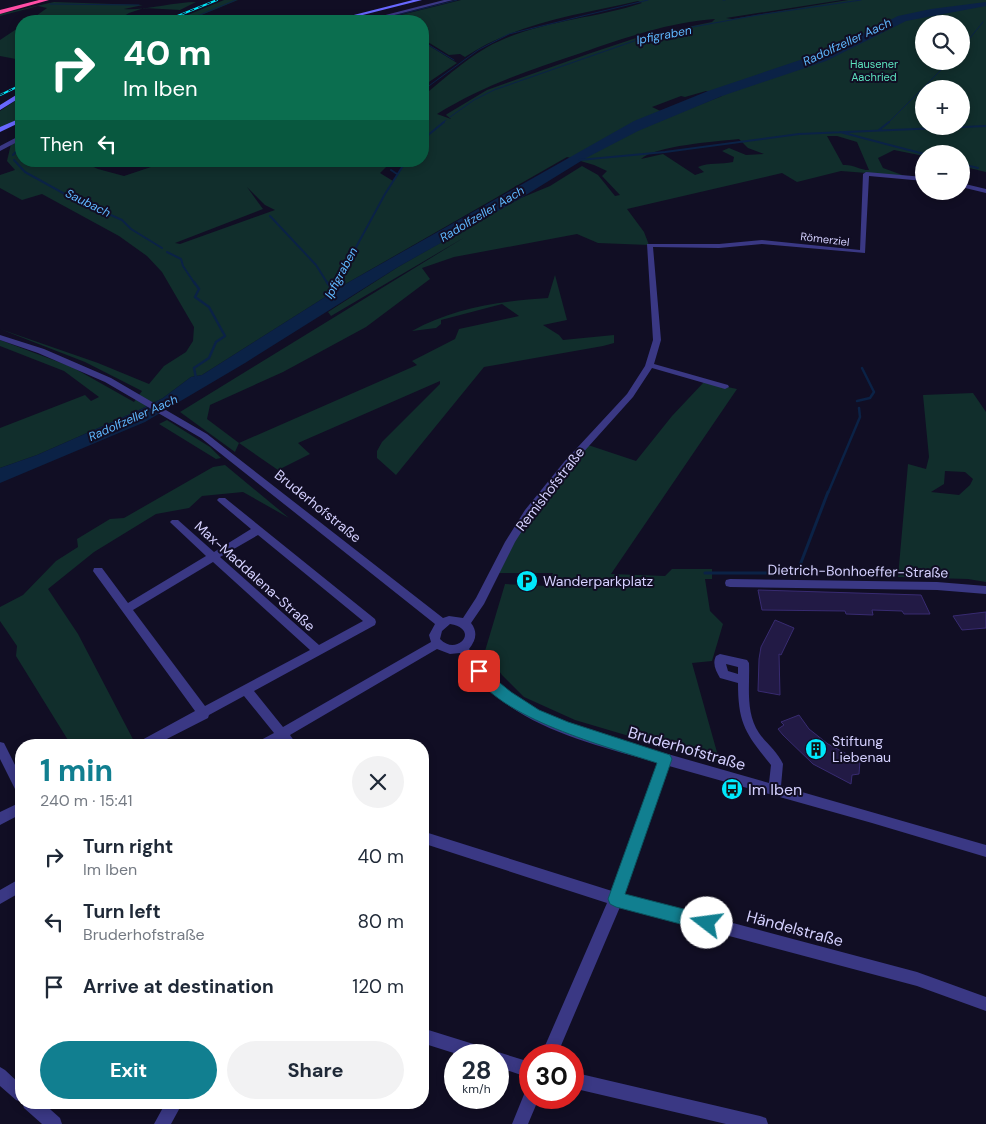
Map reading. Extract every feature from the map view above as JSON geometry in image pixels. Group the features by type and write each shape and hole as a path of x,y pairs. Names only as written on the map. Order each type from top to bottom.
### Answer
{"highway":[{"path":"0,10 37,0"},
{"path":"0,10 46,0"}],"main road":[{"path":"390,9 419,0"},
{"path":"367,15 430,0"},
{"path":"366,15 371,14"},
{"path":"0,108 15,98"},
{"path":"0,130 15,123"}],"street":[{"path":"389,15 450,0"},
{"path":"0,149 15,140"},
{"name":"Römerziel","path":"649,245 719,246 762,242 863,252 866,174 915,178"},
{"path":"970,187 986,191"},
{"name":"Remishofstraße","path":"465,623 478,607 516,531 563,469 636,390 650,365 656,352 657,340 649,245"},
{"name":"Bruderhofstraße","path":"0,337 72,364 143,399 204,436 441,623"},
{"path":"650,365 725,387"},
{"path":"156,739 371,622 222,500"},
{"name":"Max-Maddalena-Straße","path":"175,522 317,650"},
{"path":"126,610 258,530"},
{"path":"98,571 204,714"},
{"name":"Dietrich-Bonhoeffer-Straße","path":"730,583 937,586 986,590"},
{"path":"458,620 465,623 470,629 472,636 469,643 462,648 453,650 437,644 434,637 436,629 441,623 458,620"},
{"path":"273,739 437,644"},
{"name":"Bruderhofstraße","path":"462,648 486,680 520,706 565,727 665,759 986,851"},
{"path":"744,680 746,718 751,729 777,764 774,790"},
{"path":"247,691 285,739"},
{"path":"0,747 15,777"},
{"path":"553,1044 616,899 665,759"},
{"path":"0,819 15,811"},
{"name":"Händelstraße","path":"429,839 616,899 917,979 986,1004"},
{"path":"0,897 15,888"},
{"path":"429,1037 449,1044"},
{"path":"0,1075 15,1089"},
{"path":"584,1083 760,1124"},
{"path":"38,1109 54,1124"},
{"path":"162,1124 171,1109"},
{"path":"520,1124 526,1109"}],"green space":[{"path":"224,0 238,0 202,15 188,15"},
{"name":"Hausener Aachried","path":"461,0 842,0 726,18 732,19 848,0 986,0 986,172 970,168 970,145 915,145 915,154 894,150 878,158 883,168 905,176 841,171 797,182 782,173 627,209 644,232 649,245 598,243 577,234 454,257 422,268 430,279 366,327 283,372 210,405 207,419 239,443 235,452 180,412 465,237 331,316 328,312 398,267 487,216 521,198 550,186 582,166 598,175 615,196 620,195 602,176 607,171 567,157 349,282 202,375 191,377 163,398 37,455 0,468 0,428 85,395 91,401 99,397 64,371 0,346 0,340 72,367 134,402 142,391 85,362 0,329 98,363 149,384 164,366 186,352 193,341 194,327 162,272 147,256 119,236 42,194 22,200 0,188 0,175 15,170 7,161 11,144 15,142 15,167 94,167 124,176 151,167 386,167 380,173 393,181 402,167 429,167 429,91 472,57 504,39 538,27 642,3 638,1 548,21 506,35 465,57 460,54 449,55 429,43 429,15 401,15","holes":["715,19 712,22 639,37 487,90 446,115 451,119 437,114 490,86 630,36 681,23","706,91 722,96 671,116 652,107 681,96 685,97","827,136 837,136 857,142 869,170 843,165","739,139 748,148 764,154 746,155 729,148 722,151 734,157 733,162 702,165 698,167 704,172 695,175 663,154 641,159 648,154 672,147 717,141","247,187 265,205 275,210 180,244 175,243 263,209"]},
{"path":"54,2 143,5 124,9 143,8 126,15 37,15 47,8 38,6 0,16 0,14"},
{"path":"196,2 180,10 145,8 178,3"},
{"path":"15,30 15,59 0,56 0,40"},
{"path":"429,46 457,63 429,82"},
{"path":"15,101 15,121 0,128 0,111"},
{"path":"555,275 567,320 543,325 559,335 563,340 614,335 614,343 603,346 484,367 396,475 377,458 377,451 382,442 440,384 440,381 298,443 310,454 278,470 239,443 417,365 412,361 455,339 459,329 519,316 502,304 441,320 441,324 436,328 412,331 428,323 478,307 548,298"},
{"path":"704,382 737,389 611,574 665,576 672,569 712,569 712,579 705,579 710,611 723,624 712,661 692,663 720,763 575,720 524,697 502,675 485,651 505,584 548,586 553,573 495,573 517,531 585,444 636,461 672,416"},
{"path":"973,393 986,412 986,582 968,579 898,577 908,464 926,469 929,457 923,395","holes":["945,471 965,472 973,479 970,485 959,495 931,492 944,484"]},
{"path":"167,420 210,447 221,458 216,459 159,424"},
{"path":"225,465 289,518 243,492 202,496 189,508 156,514 94,552 48,589 78,634 133,739 67,739 16,656 17,646 0,621 0,607 23,595 56,561 78,547 77,539 110,519 124,518 213,467"}],"water":[{"name":"Radolfzeller Aach","path":"986,2 986,6 938,15 915,15 915,19 906,21 826,61 722,96 638,131 586,158 521,198 398,267 245,363 145,422 0,483 0,468 37,455 163,398 191,377 202,375 349,282 634,121 708,91 833,49 898,16 931,9"}],"building":[{"path":"758,590 921,595 930,614 904,614 902,611 872,610 873,615 846,614 845,611 762,610"},
{"path":"986,612 986,628 962,630 953,616"},
{"path":"775,620 794,628 781,655 779,654 780,695 758,691 761,647"},
{"name":"Stiftung Liebenau","path":"799,715 809,729 828,744 860,761 859,774 852,775 851,784 813,764 778,729 784,725 781,722"}],"waterway":[{"name":"Saubach","path":"200,15 236,0"},
{"path":"397,15 457,0"},
{"path":"429,86 478,50 509,34 648,0"},
{"name":"Ipfigraben","path":"450,117 474,100 494,90 654,34 758,15 861,0"},
{"path":"50,4 139,5"},
{"path":"970,38 983,22"},
{"path":"429,45 454,60"},
{"path":"889,122 941,70"},
{"name":"Ipfigraben","path":"442,123 446,120"},
{"name":"Ipfigraben","path":"429,134 444,122"},
{"path":"879,130 889,122"},
{"path":"841,132 986,126"},
{"path":"579,160 665,152 799,134 841,132"},
{"path":"841,132 915,152"},
{"path":"970,166 978,168"},
{"name":"Saubach","path":"20,167 25,172 72,198 122,220 131,229 162,248"},
{"name":"Ipfigraben","path":"336,284 385,194 402,167"},
{"path":"391,170 397,174"},
{"path":"270,216 316,265 328,284"},
{"name":"Saubach","path":"167,252 181,259 183,266 195,284"},
{"name":"Saubach","path":"194,282 199,289 195,297 209,307 225,336 216,342 209,358 194,368 196,378"},
{"name":"Ipfigraben","path":"327,282 331,288"},
{"name":"Ipfigraben","path":"327,300 337,282"},
{"path":"857,401 870,398 874,392 862,368"},
{"path":"828,493 860,417 859,408"},
{"path":"705,573 797,573 828,492"}],"railway":[{"path":"180,15 217,0"},
{"path":"0,95 15,88"}],"place":[{"name":"Wanderparkplatz","path":"527,581"},
{"name":"Stiftung Liebenau","path":"816,749"},
{"name":"Im Iben","path":"732,789"}],"route":[{"path":"479,671 486,680 520,706 534,714 565,727 665,759 616,899 707,923"}]}
